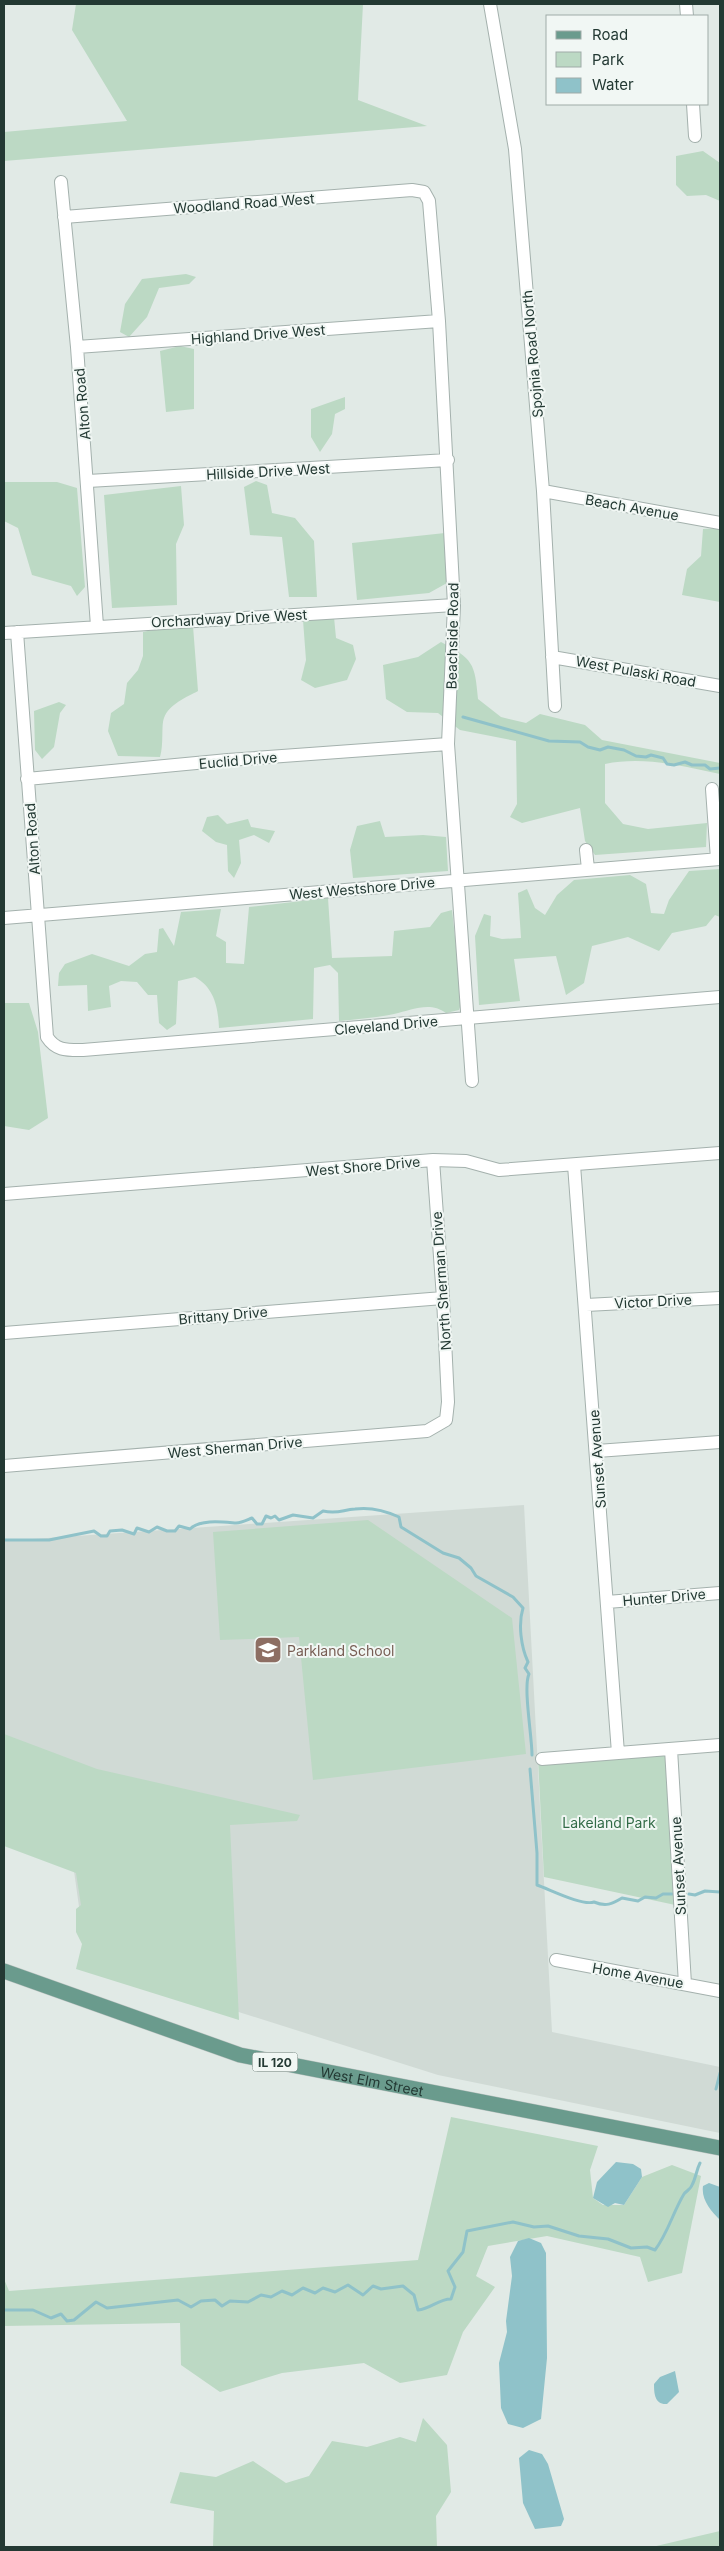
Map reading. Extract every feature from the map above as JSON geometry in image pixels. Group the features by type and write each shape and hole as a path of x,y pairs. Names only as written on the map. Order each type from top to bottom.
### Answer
{"main road":[{"name":"West Elm Street","path":"4,1971 240,2055 720,2148"}],"street":[{"name":"Spojnia Road North","path":"490,4 515,149 543,491 555,706"},
{"path":"693,105 695,136"},
{"name":"Alton Road","path":"61,182 88,481 96,626"},
{"name":"Woodland Road West","path":"64,217 412,190 424,192"},
{"name":"Beachside Road","path":"424,192 429,202 440,321 448,460 454,605 448,744 472,1082"},
{"name":"Highland Drive West","path":"77,347 440,321"},
{"name":"Hillside Drive West","path":"88,481 448,460"},
{"name":"Beach Avenue","path":"543,491 720,523"},
{"name":"Orchardway Drive West","path":"4,633 454,605"},
{"name":"Alton Road","path":"17,632 47,1037 52,1045"},
{"name":"West Pulaski Road","path":"552,657 720,686"},
{"name":"Euclid Drive","path":"27,779 228,760 448,744"},
{"path":"712,790 719,859"},
{"path":"586,850 588,870"},
{"name":"West Westshore Drive","path":"4,918 719,859"},
{"name":"Cleveland Drive","path":"52,1045 62,1050 83,1050 720,997"},
{"name":"West Shore Drive","path":"4,1194 433,1160 466,1161 499,1170 720,1153"},
{"name":"North Sherman Drive","path":"433,1160 448,1402"},
{"name":"Sunset Avenue","path":"574,1165 597,1451 618,1753"},
{"name":"Brittany Drive","path":"4,1333 443,1298"},
{"name":"Victor Drive","path":"586,1305 720,1298"},
{"name":"West Sherman Drive","path":"4,1466 427,1431 446,1420 448,1402"},
{"path":"597,1451 720,1442"},
{"name":"Hunter Drive","path":"607,1602 720,1592"},
{"path":"542,1759 720,1745"},
{"name":"Sunset Avenue","path":"672,1749 685,1984"},
{"name":"Home Avenue","path":"556,1960 720,1991"}],"shaded area":[{"name":"Parkland School","path":"524,1505 552,2032 720,2067 720,2133 438,2075 87,1964 74,1871 4,1842 4,1541"}],"green space":[{"path":"76,4 363,4 358,100 427,126 4,161 4,132 127,121 72,30"},
{"path":"703,151 720,163 720,201 706,195 687,196 676,185 676,156"},
{"path":"186,274 196,277 189,284 159,288 147,317 129,337 120,332 125,304 142,279"},
{"path":"180,346 194,349 194,409 166,412 160,351"},
{"path":"345,397 345,409 335,414 332,434 320,452 311,437 311,409"},
{"path":"256,481 267,485 272,513 295,518 314,541 317,597 289,597 282,537 250,535 244,487"},
{"path":"4,482 57,482 77,488 85,587 77,596 71,586 32,575 18,528 4,521"},
{"path":"181,486 184,525 176,544 177,605 112,608 104,495"},
{"path":"720,528 720,602 682,595 687,569 701,556 703,529"},
{"path":"445,533 447,583 429,593 357,600 352,543"},
{"path":"334,617 336,638 353,645 356,659 347,680 315,688 301,680 306,660 303,620"},
{"path":"193,626 198,691 179,702 166,713 163,721 160,757 118,756 108,731 111,713 124,704 127,683 138,670 143,656 143,632 162,628"},
{"path":"441,642 460,653 470,663 475,677 478,699 501,717 526,723 540,714 585,725 602,740 720,763 720,774 677,765 649,762 634,761 605,764 605,803 623,824 648,829 707,823 706,847 595,855 585,841 580,808 522,823 510,817 517,804 516,741 460,730 438,713 407,712 386,699 383,665 418,657"},
{"path":"59,702 66,705 60,713 54,747 42,759 35,750 34,711"},
{"path":"218,815 227,824 248,819 251,827 275,831 269,843 254,835 239,840 241,863 234,878 228,871 227,845 216,842 202,831 207,817"},
{"path":"380,821 385,837 423,835 446,837 448,871 353,878 350,850 357,826"},
{"path":"720,869 720,917 715,915 706,926 672,933 659,951 628,937 592,946 584,983 566,995 556,956 514,959 520,1001 479,1005 475,936 484,914 491,916 490,936 502,939 521,938 518,893 527,889 535,908 545,915 557,895 574,880 630,875 646,884 651,913 664,914 669,900 689,871"},
{"path":"328,898 332,958 392,956 394,931 430,927 441,913 452,910 462,1001 459,1010 446,1013 440,1009 421,1007 387,1015 339,1021 338,973 330,965 314,968 313,1019 219,1028 218,1012 214,998 207,987 195,977 178,981 176,1024 167,1030 159,1023 157,995 148,995 137,982 121,981 109,986 111,1007 88,1011 87,985 58,986 59,973 65,964 92,954 129,966 145,954 157,952 159,929 163,928 174,946 181,912 221,909 216,936 226,942 226,963 244,964 249,907"},
{"path":"4,1003 29,1003 38,1032 48,1118 29,1130 4,1126"},
{"path":"368,1520 512,1618 526,1754 313,1780 299,1637 220,1640 213,1532"},
{"path":"4,1734 97,1769 300,1815 297,1821 230,1825 239,2020 76,1969 82,1944 76,1932 76,1909 81,1905 76,1873 4,1846"},
{"name":"Lakeland Park","path":"671,1749 680,1906 544,1877 538,1759"},
{"path":"451,2117 598,2146 590,2170 593,2198 603,2205 624,2205 642,2177 672,2165 701,2176 682,2273 648,2282 640,2257 547,2236 488,2246 476,2276 495,2287 463,2332 447,2375 400,2383 364,2363 282,2373 220,2392 181,2365 180,2323 4,2326 4,2279 9,2291 418,2260"},
{"path":"423,2418 447,2445 451,2492 436,2516 437,2547 213,2547 214,2511 170,2503 180,2472 216,2477 253,2461 286,2483 309,2476 332,2441 367,2447 400,2437 416,2442"},
{"path":"720,2531 720,2547 652,2547"}],"water":[{"path":"616,2162 633,2164 641,2169 642,2177 624,2205 615,2203 608,2207 593,2198 597,2182"},
{"path":"709,2183 720,2187 720,2220 705,2201 703,2186"},
{"path":"529,2238 541,2243 546,2253 547,2358 541,2419 523,2428 508,2424 501,2408 499,2363 507,2332 506,2321 512,2276 510,2257 518,2241"},
{"path":"675,2371 679,2392 667,2404 660,2403 655,2395 654,2384 660,2377"},
{"path":"529,2450 542,2454 548,2464 564,2519 561,2526 535,2529 523,2503 519,2458"}],"waterway":[{"path":"463,717 549,741 580,742 588,747 600,750 608,747 624,750 636,756 646,757 651,755 663,758 667,764 674,765 685,762 692,765 705,765 710,769 720,768"},
{"path":"4,1540 49,1540 94,1531 101,1536 107,1536 110,1531 122,1530 134,1534 137,1528 149,1532 157,1527 167,1531 175,1531 179,1526 190,1529 206,1522 238,1523 252,1518 257,1524 262,1524 266,1516 271,1518 275,1516 279,1520 293,1515 313,1518 323,1511 336,1512 351,1509 378,1510 399,1517 401,1527 443,1553 459,1558 471,1568 476,1576 513,1597 523,1608 521,1628 522,1643 528,1662 525,1668 529,1674 527,1680 527,1700 532,1755"},
{"path":"530,1769 537,1853 537,1885 574,1900 605,1905 622,1898 638,1901 645,1897 656,1898 663,1894 672,1894"},
{"path":"689,1894 695,1895 705,1891 720,1892"},
{"path":"716,2089 720,2073"},
{"path":"4,2310 33,2310 51,2318 61,2314 67,2321 74,2320 96,2302 107,2308 178,2300 191,2307 201,2301 215,2300 222,2306 230,2301 248,2302 261,2295 271,2297 282,2291 292,2295 303,2288 315,2293 323,2288 335,2292 348,2285 363,2295 373,2286 381,2289 403,2286 414,2295 418,2310 423,2309 446,2299 451,2299 455,2287 448,2271 463,2252 467,2231 513,2222 534,2227 548,2226 579,2236 608,2239 631,2248 647,2247 655,2250 684,2194 691,2186 700,2163"}],"place":[{"name":"Parkland School","path":"268,1650"}]}
